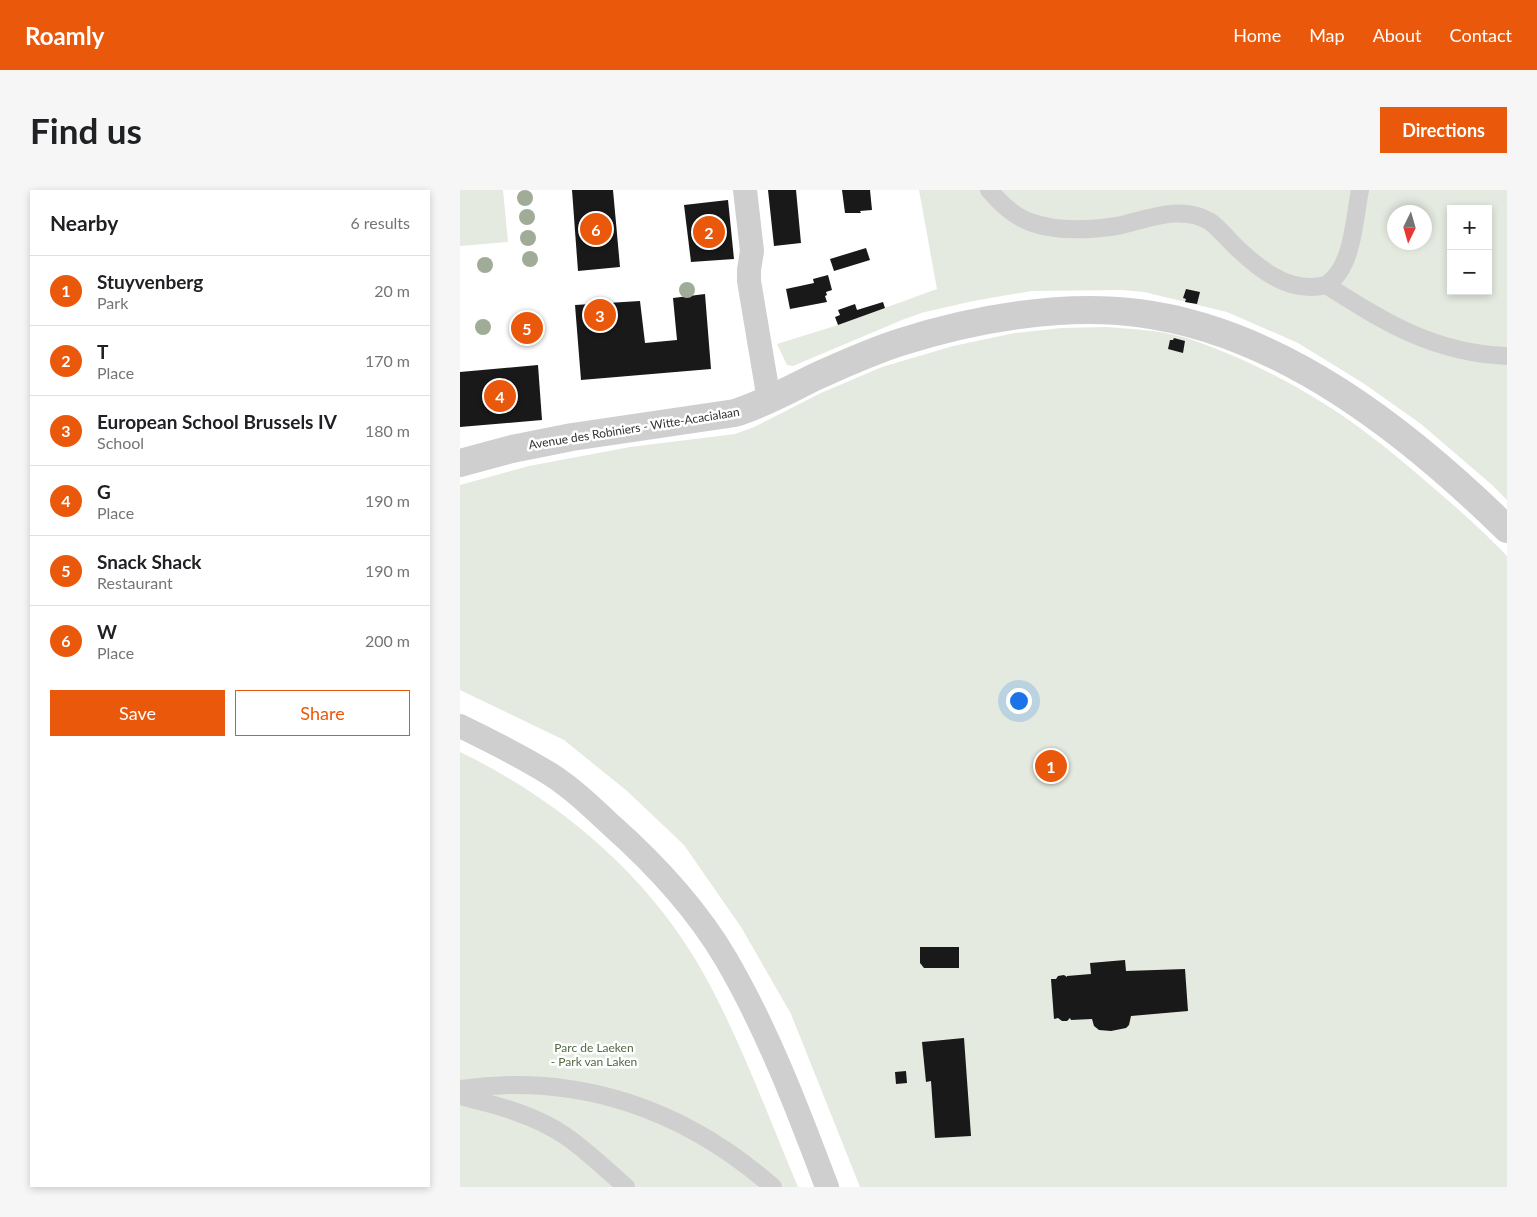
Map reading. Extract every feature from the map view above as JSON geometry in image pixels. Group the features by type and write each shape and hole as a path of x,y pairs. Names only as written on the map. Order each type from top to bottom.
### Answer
{"street":[{"path":"745,190 752,251 748,270 749,281 769,400"},
{"path":"989,190 1002,205 1016,215 1041,225 1078,229 1097,228 1188,213 1210,222 1240,252 1267,273 1294,285 1310,288 1326,285 1333,281 1344,265 1348,254 1360,190"},
{"path":"1326,285 1372,314 1414,336 1473,353 1507,356"},
{"name":"Avenue des Robiniers - Witte-Acacialaan","path":"460,463 512,449 572,438 725,416 746,410 876,351 957,327 1010,317 1065,311 1120,311 1154,315 1199,325 1246,342 1331,386 1367,410 1424,454 1507,529"},
{"path":"460,726 510,751 551,775 587,803 666,877 725,958 754,1012 783,1074 828,1187"},
{"path":"460,1090 504,1085 571,1088 629,1102 700,1134 724,1149 773,1187"},
{"path":"460,1096 529,1117 566,1136 602,1164 626,1187"}],"green space":[{"path":"460,190 503,190 508,242 460,246"},
{"path":"919,190 1507,190 1507,500 1421,424 1363,383 1298,343 1227,312 1144,292 1122,290 1032,291 973,301 921,313 793,366 787,365 777,344 838,325 937,289"},
{"path":"1107,327 1155,331 1183,337 1232,355 1282,379 1330,407 1394,454 1459,510 1507,556 1507,1187 860,1187 791,1014 741,927 684,845 627,791 564,740 460,690 460,485 529,466 630,447 735,434 754,427 821,393 882,367 953,346 1015,333 1061,328"},
{"name":"Parc de Laeken - Park van Laken","path":"460,752 531,792 597,842 627,871 679,934 701,969 741,1049 798,1187 460,1187"}],"building":[{"path":"572,190 613,190 620,267 578,271"},
{"path":"768,190 796,190 801,243 774,246"},
{"path":"842,190 870,190 872,210 860,211 861,213 845,213"},
{"path":"728,200 734,259 691,262 684,205"},
{"path":"866,248 870,260 834,271 830,259"},
{"path":"828,275 832,290 826,292 827,302 790,309 786,289 814,283 813,279"},
{"path":"1186,289 1200,292 1197,304 1185,302 1186,299 1183,298"},
{"path":"705,294 711,369 581,380 575,305 640,301 645,343 677,340 673,298"},
{"path":"883,302 885,308 838,325 835,317 840,315 838,310 855,304 857,310"},
{"path":"536,317 537,337 518,339 517,319"},
{"path":"1174,338 1185,341 1183,353 1168,349 1170,340"},
{"path":"538,365 542,420 460,427 460,372"},
{"path":"920,947 959,947 959,968 924,968 920,963"},
{"path":"1125,960 1126,971 1185,969 1188,1011 1131,1016 1129,1025 1126,1028 1111,1031 1099,1030 1094,1026 1092,1019 1071,1020 1070,1018 1067,1021 1062,1021 1058,1018 1054,1019 1051,979 1064,975 1067,977 1091,974 1090,963"},
{"path":"964,1038 971,1136 935,1138 931,1081 926,1082 922,1042"},
{"path":"906,1071 907,1083 896,1084 895,1072"}],"place":[{"name":"W","path":"596,229"},
{"name":"T","path":"709,232"},
{"name":"European School Brussels IV","path":"600,315"},
{"name":"Snack Shack","path":"527,328"},
{"name":"G","path":"500,396"},
{"name":"Stuyvenberg","path":"1051,766"}]}
